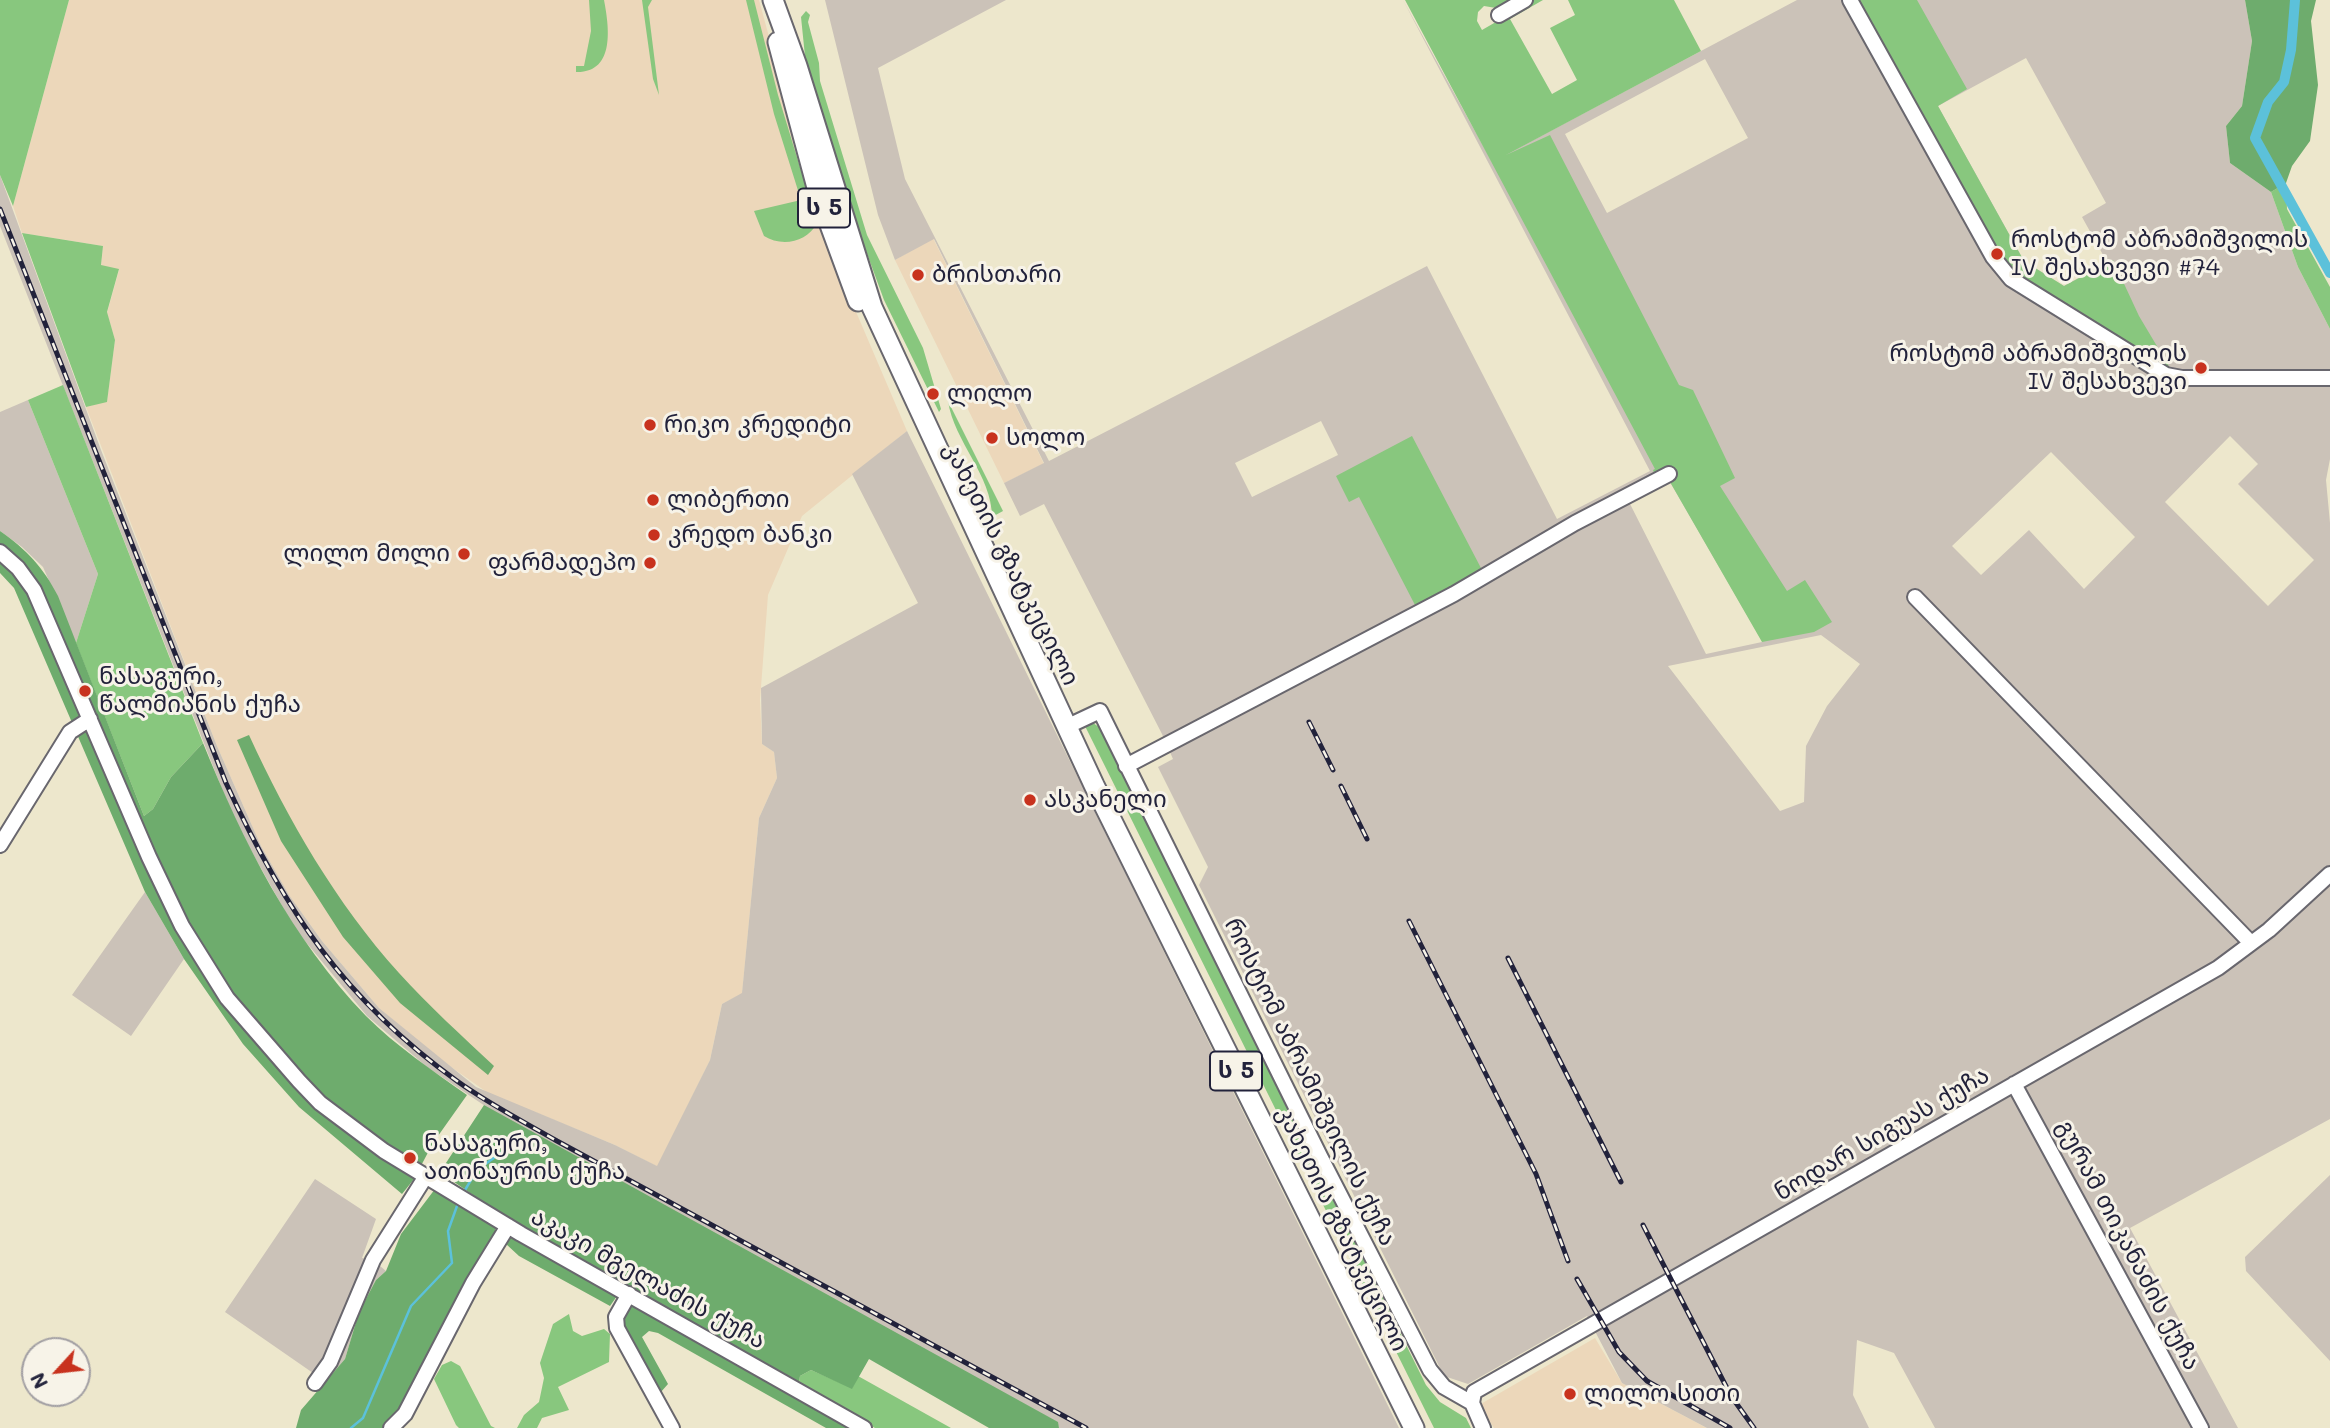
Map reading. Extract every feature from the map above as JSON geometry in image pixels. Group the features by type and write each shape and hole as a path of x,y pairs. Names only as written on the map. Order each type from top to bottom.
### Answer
{"highway":[{"name":"კახეთის გზატკეცილი","path":"772,0 789,92 845,268 1024,656 1063,720 1414,1428"}],"street":[{"path":"1499,15 1525,0"},
{"path":"1850,0 1993,257 2011,279 2166,375 2182,378 2330,377"},
{"path":"1126,766 1454,594 1575,523 1669,474"},
{"name":"აკაკი მგელაძის ქუჩა","path":"0,552 18,568 34,590 171,904 227,998 251,1029 320,1102 384,1152 508,1226 864,1428"},
{"path":"1915,597 2251,943"},
{"name":"როსტომ აბრამიშვილის ქუჩა","path":"1063,720 1100,711 1430,1370 1444,1387 1472,1403"},
{"path":"0,845 70,732 90,719"},
{"name":"ნოდარ სიგუას ქუჩა","path":"1472,1403 1474,1392 2218,968 2330,874"},
{"name":"გურამ თიკანაძის ქუჩა","path":"2014,1084 2201,1428"},
{"path":"315,1383 330,1362 373,1260 426,1176"},
{"path":"391,1428 405,1414 467,1294 508,1226"},
{"path":"629,1294 616,1317 617,1328 671,1428"},
{"path":"1472,1403 1483,1428"}],"shaded area":[{"name":"ლილო მოლი","path":"69,0 759,0 796,136 842,279 907,431 802,516 768,595 760,700 762,744 774,752 777,778 759,818 742,994 722,1004 710,1060 658,1167 615,1145 488,1093 430,1052 379,1008 322,941 289,895 261,846 217,746 86,407 107,401 115,340 107,313 119,270 101,266 103,246 22,233 13,206"},
{"path":"825,0 1006,0 878,68 905,179 1049,461 1427,266 1557,519 1650,471 1403,0 1492,162 1797,0 2245,0 2252,41 2242,106 2226,126 2230,163 2271,192 2298,267 2330,329 2330,459 2326,480 2330,523 2330,1119 2130,1228 2238,1428 1935,1428 1894,1353 1857,1340 1853,1395 1869,1428 1707,1428 1622,1383 1587,1316 1468,1384 1444,1376 1199,885 1208,867 1158,767 1173,759 1162,734 1044,504 1020,516 1004,483 1044,463 934,239 895,260 878,215","holes":["2026,58 2106,203 2082,217 2107,262 2064,286 2024,261 1938,106","1705,59 1748,138 1607,213 1565,134","1321,421 1338,455 1252,497 1235,463","2230,436 2258,464 2238,484 2314,560 2268,606 2165,502","2051,452 2135,537 2084,589 2029,530 1981,575 1952,546","1670,482 1762,642 1706,654 1628,500 1658,484","1821,635 1860,664 1827,706 1806,746 1804,802 1780,811 1668,666"]},
{"path":"0,175 101,450 217,746 261,846 289,895 322,941 379,1008 476,1087 615,1145 657,1166 710,1060 722,1004 742,993 759,818 777,778 774,752 762,744 761,688 918,603 852,474 907,431 1399,1428 1059,1428 1057,1422 503,1118 427,1067 367,1016 295,929 235,822 0,226"},
{"path":"933,238 1044,464 1004,483 895,260"},
{"path":"28,400 98,574 76,643 43,567 0,531 0,412"},
{"path":"145,892 184,959 131,1036 72,995"},
{"path":"2330,1175 2330,1361 2246,1271 2245,1257"},
{"path":"315,1179 376,1219 362,1258 373,1260 386,1271 376,1280 359,1312 345,1359 326,1382 225,1312"},
{"name":"ლილო სითი","path":"1595,1338 1622,1383 1707,1428 1494,1428 1479,1405"}],"green space":[{"path":"0,0 69,0 13,206 0,175"},
{"path":"589,0 604,0 607,46 598,65 576,72 576,66 584,66 591,31"},
{"path":"642,0 652,0 648,7 659,95 653,79"},
{"path":"746,0 754,0 778,95 817,223 807,235 793,241 778,241 764,236 754,211 801,200 774,114"},
{"path":"1405,0 1509,0 1496,8 1484,6 1478,12 1477,21 1482,30 1534,0 1543,0 1510,19 1552,94 1577,80 1550,28 1575,15 1568,0 1674,0 1701,51 1506,155 1550,135 1679,385 1693,390 1735,478 1720,486 1787,591 1805,580 1832,622 1814,632 1762,642 1670,482 1658,484 1653,470 1655,469"},
{"path":"1858,0 1917,0 1967,89 1938,106 2024,261 2064,286 2113,260 2139,316 2170,368 2161,366 2025,279 2005,262"},
{"path":"2245,0 2316,0 2311,21 2318,85 2310,141 2292,166 2286,183 2271,192 2230,163 2226,126 2242,106 2252,41"},
{"path":"806,11 810,15 808,22 819,63 820,81 867,235 923,348 941,409 939,412 884,300 855,221 806,66 801,17"},
{"path":"2286,183 2287,209 2330,287 2330,329 2298,267 2271,192"},
{"path":"22,233 103,246 101,265 119,269 107,312 115,340 107,402 86,407"},
{"path":"63,385 203,743 171,777 153,809 144,816 76,643 98,574 28,400"},
{"path":"948,401 1003,511 992,517 986,487 957,431"},
{"path":"1412,436 1482,570 1415,605 1359,497 1349,502 1336,476"},
{"path":"0,531 34,560 58,596 144,816 153,809 171,777 203,743 252,852 271,887 339,986 378,1027 415,1058 467,1095 402,1194 299,1107 243,1044 184,959 145,892 14,588 0,573"},
{"path":"1093,723 1099,727 1426,1385 1440,1402 1466,1418 1471,1428 1434,1428 1085,726"},
{"path":"249,735 297,829 354,918 399,973 494,1066 488,1075 400,1003 343,937 281,841 237,740"},
{"path":"484,1105 1058,1422 1059,1428 989,1428 869,1359 852,1389 811,1370 800,1376 799,1382 509,1220 447,1177 444,1166"},
{"path":"435,1189 495,1226 496,1236 438,1333 400,1410 383,1428 296,1428 301,1410 345,1359 359,1312 376,1280 386,1271 401,1234"},
{"path":"508,1235 617,1296 610,1306 519,1256 506,1244"},
{"path":"632,1305 851,1428 826,1428 658,1333 649,1331 642,1337 668,1384 660,1393 621,1325"},
{"path":"569,1314 573,1331 582,1336 604,1329 610,1334 609,1362 558,1387 569,1410 542,1418 537,1428 517,1428 524,1415 539,1402 544,1378 540,1363 553,1324"},
{"path":"451,1361 460,1366 491,1426 495,1428 459,1428 456,1425 434,1379 442,1365"},
{"path":"811,1370 852,1388 858,1376 951,1428 875,1428 799,1382 800,1376"}],"waterway":[{"path":"2295,0 2291,50 2284,82 2268,102 2255,138 2330,273"},
{"path":"465,1190 477,1170 505,1150"},
{"path":"351,1428 363,1418 411,1306 452,1263 448,1231 457,1206"}],"railway":[{"path":"0,209 226,783 248,829 295,911 349,984 381,1018 417,1050 494,1105 1086,1428"},
{"path":"1309,722 1333,770"},
{"path":"1341,786 1367,839"},
{"path":"1409,921 1536,1174 1568,1261"},
{"path":"1508,958 1621,1182"},
{"path":"1643,1225 1731,1396 1754,1428"},
{"path":"1577,1279 1619,1352 1647,1381 1730,1428"}],"place":[{"name":"როსტომ აბრამიშვილის IV შესახვევი #74","path":"1997,254"},
{"name":"ბრისთარი","path":"918,275"},
{"name":"როსტომ აბრამიშვილის IV შესახვევი","path":"2201,368"},
{"name":"ლილო","path":"933,394"},
{"name":"რიკო კრედიტი","path":"650,425"},
{"name":"სოლო","path":"992,438"},
{"name":"ლიბერთი","path":"653,500"},
{"name":"კრედო ბანკი","path":"654,535"},
{"name":"ლილო მოლი","path":"464,554"},
{"name":"ფარმადეპო","path":"650,563"},
{"name":"ნასაგური, წალმიანის ქუჩა","path":"85,691"},
{"name":"ასკანელი","path":"1030,800"},
{"name":"ნასაგური, ათინაურის ქუჩა","path":"410,1158"},
{"name":"ლილო სითი","path":"1570,1394"}]}
